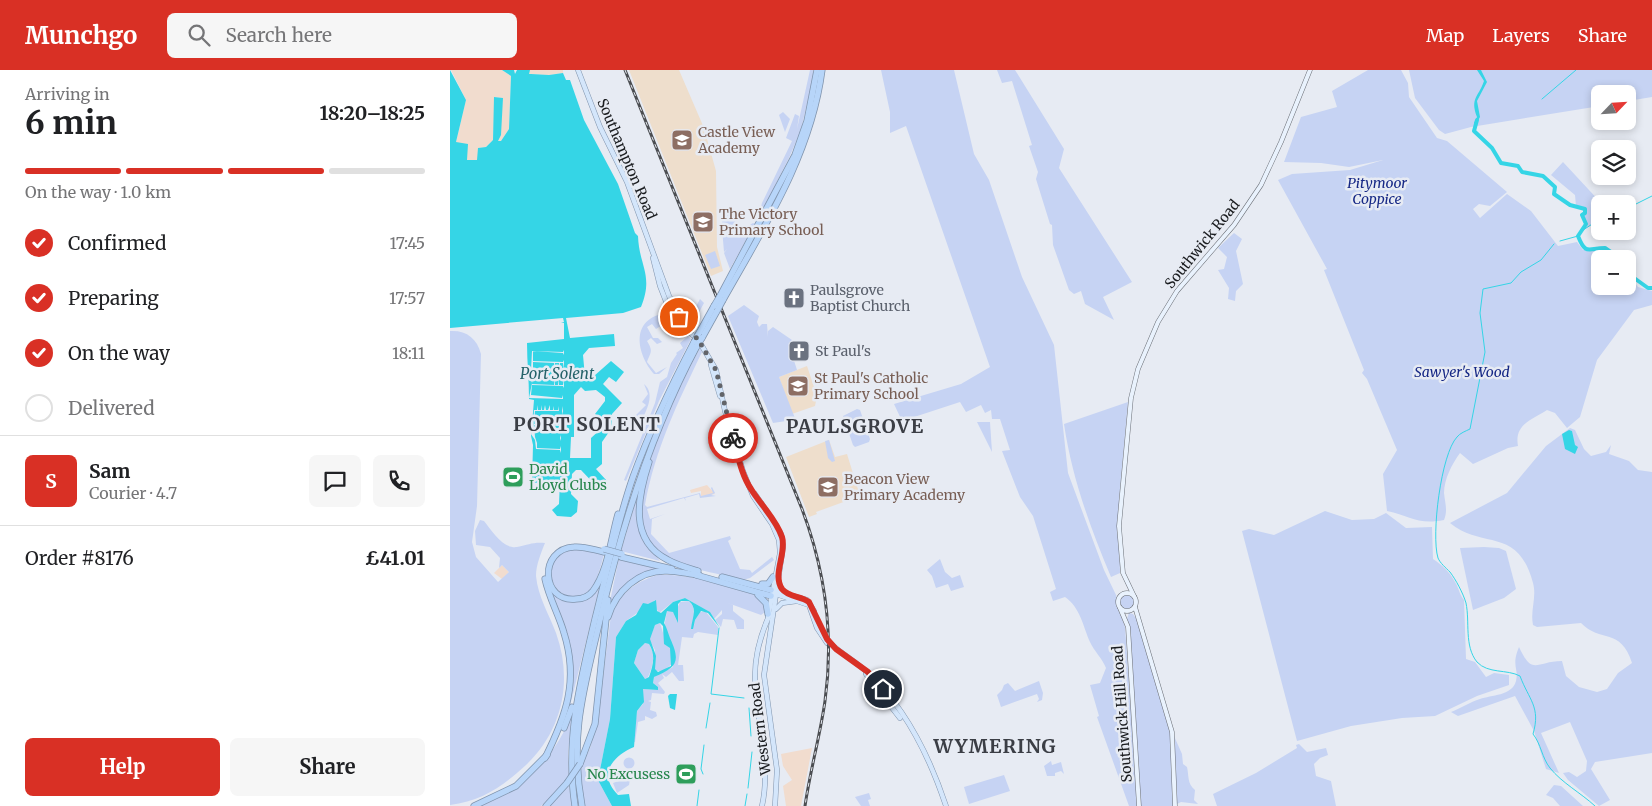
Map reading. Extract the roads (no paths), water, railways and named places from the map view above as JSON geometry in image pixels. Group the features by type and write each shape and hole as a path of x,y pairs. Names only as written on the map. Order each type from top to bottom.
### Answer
{"highway":[{"path":"604,550 576,547 559,552 551,560 548,570 552,588 559,595 571,600 584,598 594,590 600,578 630,476 666,394 701,336 795,155 807,121 817,70"},
{"path":"734,274 800,157 812,123 822,70"},
{"path":"582,806 576,766 578,720 614,564 639,480 668,403 696,344"},
{"path":"668,403 646,474 639,502 639,518 644,536 656,552 668,560 698,573"},
{"path":"474,806 516,786 545,758 568,719 582,675 617,533 648,438"},
{"path":"545,758 567,710 571,678 567,644 547,588 545,568 553,552 566,545 583,544 774,594"},
{"path":"546,806 568,783 580,764 595,724 605,617 614,564"},
{"path":"601,658 610,610 627,586 642,576 660,571 698,573"},
{"path":"751,587 766,585 776,576"},
{"path":"751,587 766,602 768,616"},
{"path":"575,806 571,745 582,675"}],"main road":[{"name":"Southampton Road","path":"578,70 600,126 627,182 653,258 672,304 687,329 713,363 741,465 757,503 772,524 780,544 774,594"},
{"name":"Southwick Road","path":"1134,596 1127,584 1120,546 1120,509 1131,398 1141,360 1158,322 1182,283 1234,225 1261,185 1281,142 1310,70"},
{"name":"Southampton Road","path":"709,357 718,381"},
{"name":"Southampton Road","path":"751,489 781,534 784,547 776,576"},
{"path":"774,594 780,564"},
{"path":"776,576 780,586 788,594"},
{"name":"Southwick Road","path":"1125,593 1127,584"},
{"path":"1138,620 1129,611 1120,608 1119,598 1125,593 1134,596 1138,620 1172,732 1175,806"},
{"path":"774,594 788,594 809,602 829,643"},
{"path":"774,594 809,605 817,628 829,643 868,672 906,721 926,754 944,806"},
{"name":"Western Road","path":"774,594 775,610 764,674 778,770 775,806"},
{"name":"Western Road","path":"762,806 767,771 755,674 758,648 774,594"},
{"path":"775,610 781,603 796,601"},
{"path":"1129,611 1135,607"},
{"name":"Southwick Hill Road","path":"1120,608 1126,620"},
{"name":"Southwick Hill Road","path":"1129,611 1126,620 1139,806"}],"water":[{"name":"Port Solent","path":"450,70 466,100 456,142 468,144 467,160 477,160 478,148 486,147 493,140 494,97 503,98 501,135 498,141 501,141 509,129 511,76 502,70 514,70 515,74 517,70 530,70 529,74 549,75 563,73 566,80 570,80 584,120 618,184 635,233 638,236 646,278 645,296 641,307 623,313 566,318 570,338 614,334 615,346 589,348 583,355 585,377 594,376 611,361 624,372 616,382 609,377 603,384 622,403 612,414 611,429 602,442 602,464 596,469 607,481 599,489 581,470 576,470 572,474 571,494 578,501 577,512 571,517 557,516 552,510 559,504 560,481 555,483 532,483 533,445 531,436 534,400 529,399 527,343 564,339 564,323 561,323 564,322 563,318 450,328","holes":["581,387 585,391 596,390 605,397 605,401 595,414 602,420 602,428 591,438 591,458 570,458 571,437 574,437 574,395"]},
{"path":"1477,70 1481,70 1487,82 1477,101 1480,117 1476,124 1474,123 1477,117 1474,106 1484,81"},
{"path":"1569,430 1572,431 1575,445 1578,447 1575,454 1565,449 1562,434"},
{"path":"685,598 710,612 720,628 708,613 701,611 695,620 693,629 691,629 694,610 689,601 681,601 678,604 678,623 673,612 667,611 664,623 675,653 675,663 668,670 654,677 653,683 658,687 658,690 643,689 644,702 637,711 634,747 614,761 608,773 612,787 618,795 629,794 631,806 612,806 599,782 599,775 610,719 616,637 626,621 636,615 643,603 648,604 656,600 657,611 661,613 673,602","holes":["660,623 663,626 664,644 670,648 671,666 658,672 655,669 656,656 650,639 655,625","645,643 649,644 653,656 653,665 649,677 645,679 634,663 638,650"]},
{"path":"670,694 677,694 675,710 670,708 668,696"}],"waterway":[{"path":"1542,99 1576,70"},
{"path":"1477,120 1474,131 1492,148 1501,163 1518,166 1522,172 1543,176 1555,187 1554,194 1570,205 1585,209 1585,213 1582,215 1586,224 1578,236 1586,249 1605,248 1608,250"},
{"path":"1636,204 1652,196"},
{"path":"1580,232 1591,225"},
{"path":"1560,241 1578,236"},
{"path":"1554,244 1541,260 1521,272 1511,283 1483,289 1480,313 1485,352 1470,429 1457,437 1451,446 1446,460 1439,495 1436,547 1439,560 1450,572 1465,599 1470,649 1473,656 1481,666 1520,676 1535,710 1536,717 1533,734 1547,764 1560,778 1595,806"},
{"path":"1636,279 1648,288 1652,288"},
{"path":"719,628 711,694 744,698"},
{"path":"706,728 710,703"},
{"path":"749,708 751,736"},
{"path":"703,774 701,769 704,745"},
{"path":"748,788 752,752"},
{"path":"697,806 699,790"},
{"path":"745,806 747,794"}],"railway":[{"path":"625,70 802,509 817,556 826,604 828,677 823,714 805,806"}],"place":[{"name":"Castle View Academy","path":"682,140"},
{"name":"The Victory Primary School","path":"703,222"},
{"name":"Paulsgrove Baptist Church","path":"794,298"},
{"name":"St Paul's","path":"799,351"},
{"name":"St Paul's Catholic Primary School","path":"798,386"},
{"name":"David Lloyd Clubs","path":"513,477"},
{"name":"Beacon View Primary Academy","path":"828,487"},
{"name":"No Excusess","path":"686,774"}],"district":[{"name":"PORT SOLENT","path":"587,424"},
{"name":"PAULSGROVE","path":"855,426"},
{"name":"WYMERING","path":"995,746"}],"park label":[{"name":"Pitymoor Coppice","path":"1377,192"},
{"name":"Sawyer's Wood","path":"1462,372"}]}
